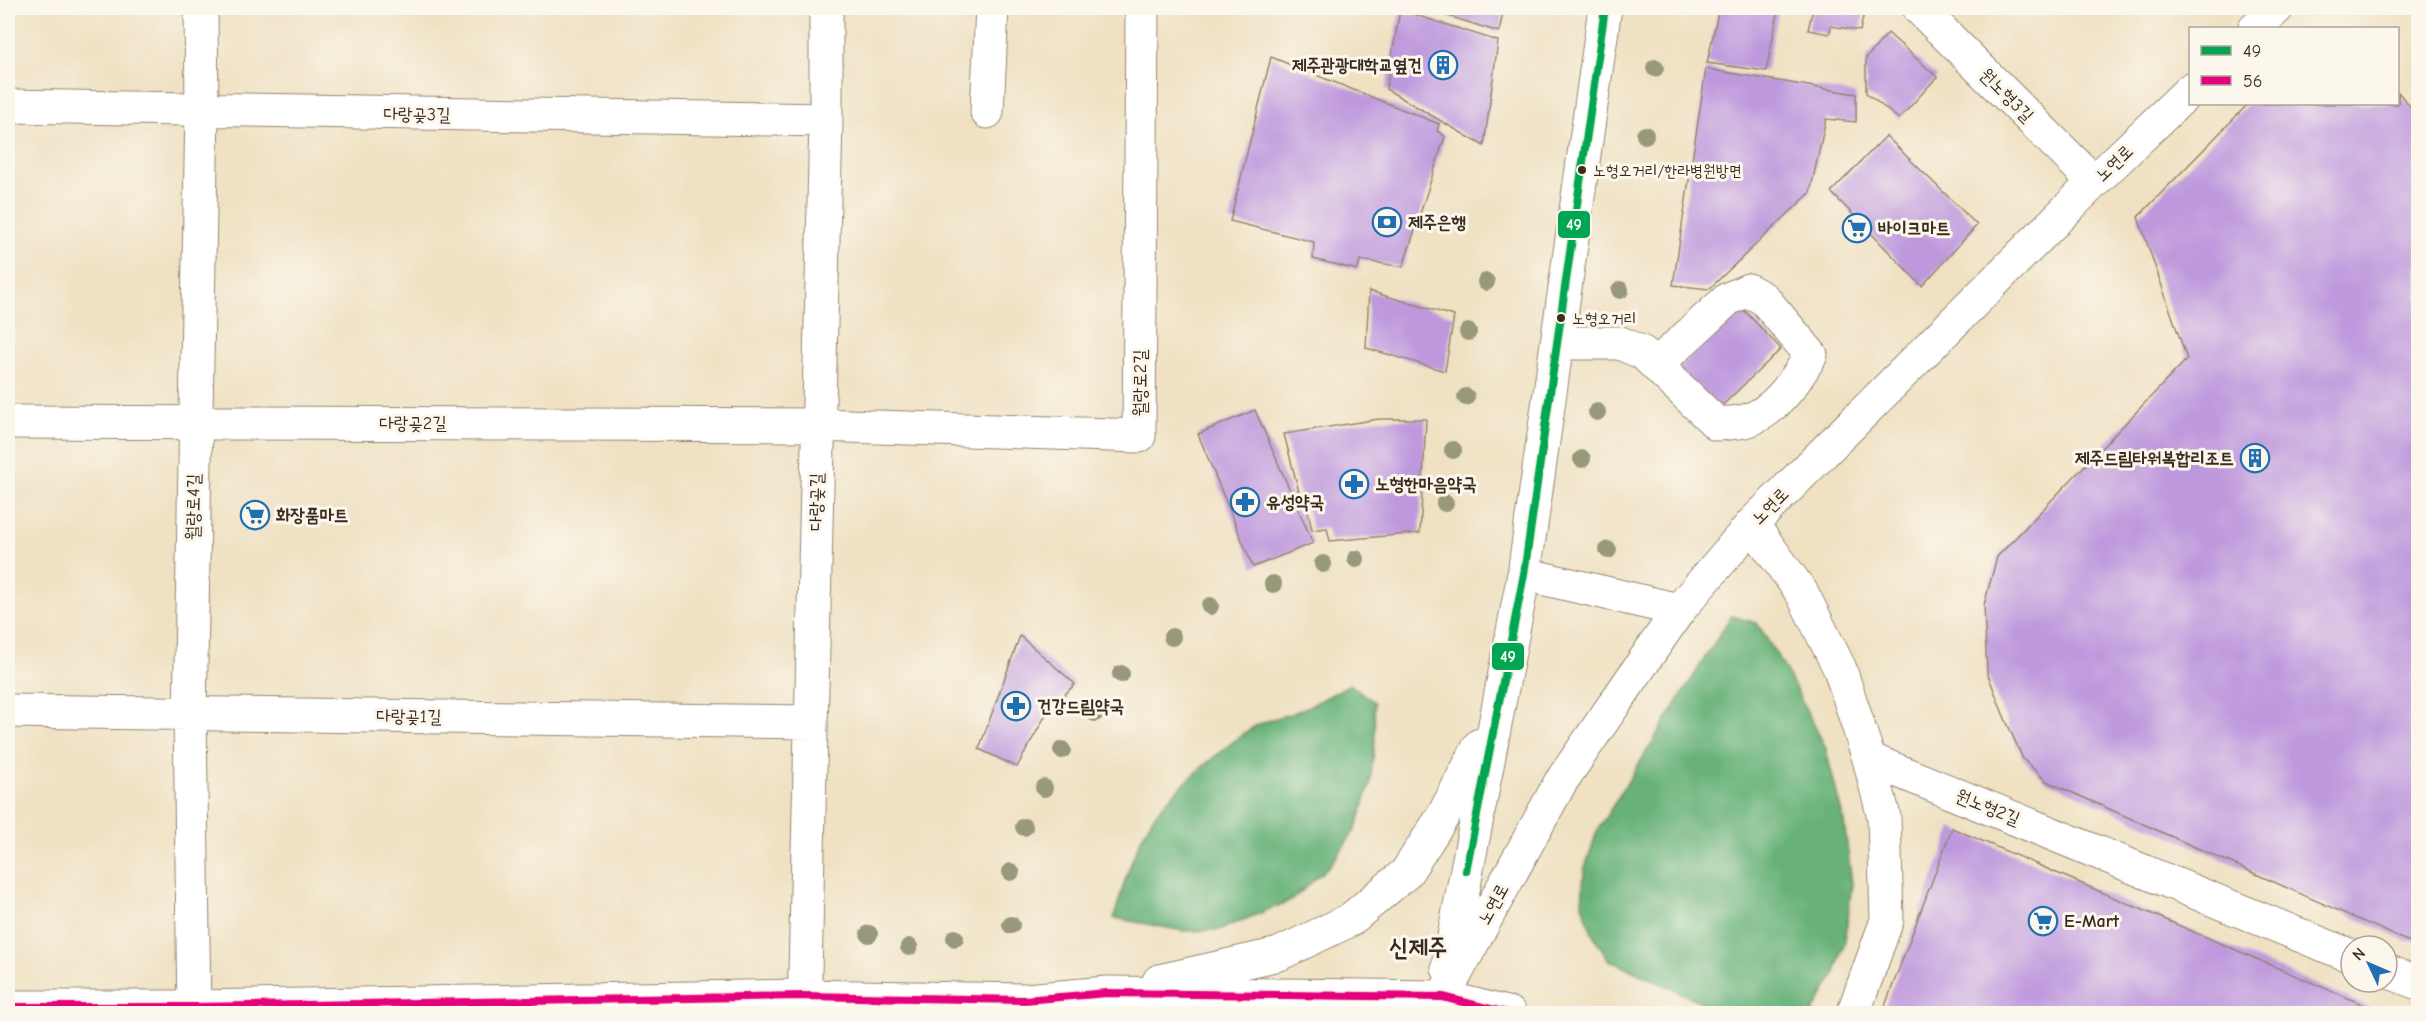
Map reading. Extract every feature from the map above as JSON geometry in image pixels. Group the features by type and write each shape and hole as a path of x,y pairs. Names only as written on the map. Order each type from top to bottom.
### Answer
{"street":[{"name":"월랑로4길","path":"194,1010 190,713 202,111 201,8"},
{"name":"다랑곶길","path":"804,1005 826,120 826,8"},
{"path":"987,112 992,8"},
{"name":"월랑로2길","path":"818,425 1139,436 1142,8"},
{"path":"1440,1005 1524,574 1605,8"},
{"name":"원노형3길","path":"1919,8 2094,182"},
{"path":"2256,27 2277,8"},
{"name":"노연로","path":"1440,1005 1560,783 1679,610 1752,524 2094,182 2189,91"},
{"name":"다랑곶3길","path":"8,106 826,120"},
{"path":"1557,343 1620,343 1643,353 1717,424 1746,420 1773,406 1811,356 1764,299 1748,290 1728,299 1656,365"},
{"name":"다랑곶2길","path":"8,422 818,425"},
{"path":"1752,524 1802,593 1840,669 1869,759 1884,817 1887,920 1853,1014"},
{"path":"1524,574 1679,610"},
{"name":"다랑곶1길","path":"8,711 811,722"},
{"path":"1107,993 1279,954 1350,920 1406,873 1443,816 1496,715"},
{"name":"원노형2길","path":"1869,759 2339,951"},
{"path":"2399,975 2418,983"},
{"path":"1107,993 1152,1014"},
{"path":"8,1007 194,1010 804,1005 1025,1000 1107,993 1440,1005 1510,1014"}],"green space":[{"path":"1731,616 1757,623 1784,667 1825,746 1844,822 1852,884 1845,940 1834,976 1812,1013 1725,1013 1609,960 1592,933 1582,904 1584,871 1597,831"},
{"path":"1350,684 1374,702 1375,740 1370,785 1356,829 1331,864 1292,900 1219,930 1184,931 1114,918 1134,854 1146,830 1160,809 1184,783 1254,727 1308,707"}],"building":[{"path":"1423,8 1504,8 1499,32"},
{"path":"1719,8 1779,8 1766,71 1707,63"},
{"path":"1813,8 1865,8 1860,31 1831,26 1829,34 1808,30"},
{"name":"제주관광대학교옆건","path":"1400,10 1498,41 1484,146 1386,89"},
{"path":"1888,33 1937,77 1899,119 1866,93 1866,58"},
{"path":"1271,57 1439,124 1437,131 1445,136 1403,267 1360,260 1358,270 1313,259 1314,242 1230,221"},
{"path":"1706,69 1856,94 1856,122 1826,119 1810,193 1709,289 1673,285"},
{"name":"제주드림타워복합리조트","path":"2399,93 2418,116 2418,941 2407,941 2399,937 2399,934 2391,934 2046,781 2023,759 2003,714 1987,672 1984,605 1997,557 2187,359 2138,217 2247,105 2399,105"},
{"path":"1886,136 1977,225 1922,286 1831,192"},
{"path":"1369,291 1454,316 1445,371 1366,348"},
{"path":"1741,307 1781,349 1703,424 1663,382"},
{"path":"1255,410 1313,543 1253,567 1198,434"},
{"path":"1379,419 1426,419 1420,533 1330,541 1327,528 1312,530 1305,497 1300,496 1284,434"},
{"path":"1020,636 1075,684 1048,711 1017,767 979,749"},
{"name":"E-Mart","path":"1952,828 2385,1014 1882,1014"}],"transit line":[{"name":"49","path":"1466,871 1524,574 1605,8"},
{"name":"56","path":"8,1007 194,1007 803,996 1025,1000 1107,993 1443,997 1510,1014"}],"place":[{"name":"제주관광대학교옆건","path":"1443,65"},
{"name":"노형오거리/한라병원방면","path":"1582,170"},
{"name":"제주은행","path":"1387,222"},
{"name":"바이크마트","path":"1857,228"},
{"name":"노형오거리","path":"1561,318"},
{"name":"제주드림타워복합리조트","path":"2255,458"},
{"name":"노형한마음약국","path":"1354,484"},
{"name":"유성약국","path":"1245,502"},
{"name":"화장품마트","path":"255,515"},
{"name":"건강드림약국","path":"1016,706"},
{"name":"E-Mart","path":"2043,921"}],"district":[{"name":"신제주","path":"1418,947"}]}
